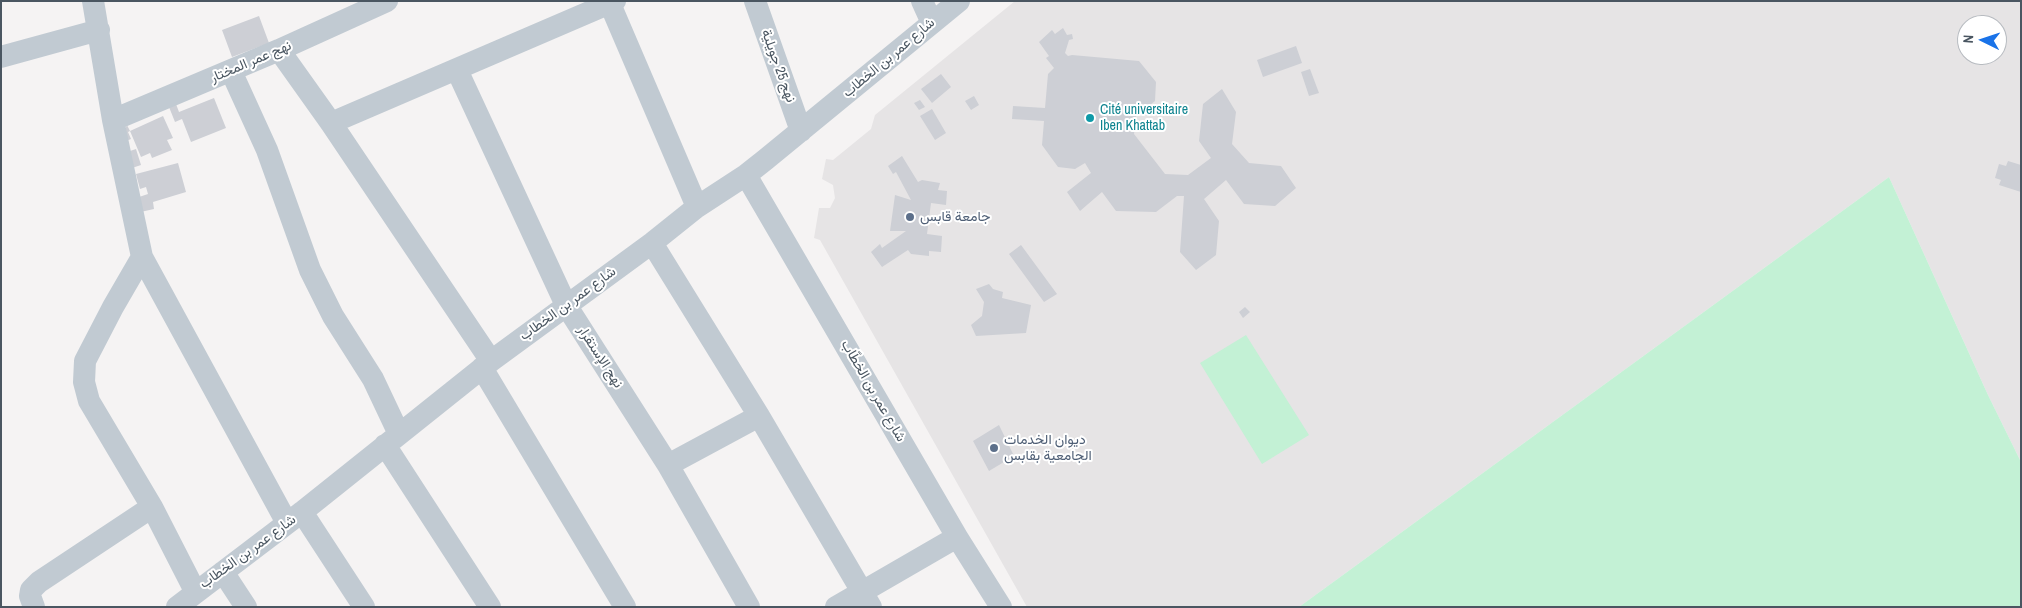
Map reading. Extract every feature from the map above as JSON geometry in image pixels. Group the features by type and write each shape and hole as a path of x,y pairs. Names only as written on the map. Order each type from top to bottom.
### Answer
{"street":[{"path":"93,1 112,120 142,257 295,518 364,607"},
{"name":"نهج عمر المختار","path":"112,120 231,71 387,1"},
{"name":"نهج 25 جويلية","path":"755,1 801,131"},
{"path":"922,1 932,22"},
{"name":"شارع عمر بن الخطاب","path":"177,607 195,591 295,518 486,364 652,243 697,207 746,175 959,1"},
{"path":"331,123 612,3 697,207"},
{"path":"1,57 99,30"},
{"path":"279,50 331,123 486,364 625,607"},
{"name":"نهج الإستقرار","path":"457,70 566,305 668,465 749,607"},
{"path":"231,71 267,150 310,270 333,316 373,379 392,440 490,607"},
{"name":"شارع عمر بن الخطّاب","path":"746,175 957,537 1001,607"},
{"path":"652,243 759,416 866,599"},
{"path":"142,257 85,361 84,382 89,401 152,506 195,591"},
{"path":"668,465 759,416"},
{"path":"34,607 30,596 31,590 39,582 152,506"},
{"path":"836,607 866,599 957,537"},
{"path":"223,572 246,607"}],"shaded area":[{"path":"1015,1 2021,1 2021,462 1988,395 1889,177 1299,607 1027,607 820,240 814,238 819,208 830,208 835,198 833,185 822,179 826,159 833,160 871,129 875,115"}],"green space":[{"path":"1889,177 1988,395 2021,462 2021,607 1299,607"},
{"path":"1246,335 1309,435 1262,464 1200,363"}],"building":[{"path":"259,16 269,43 232,57 222,30"},
{"name":"Cité universitaire Iben Khattab","path":"1063,28 1067,35 1072,34 1073,39 1069,40 1065,53 1068,56 1139,61 1156,82 1155,101 1136,116 1134,134 1165,174 1188,175 1211,158 1199,141 1203,104 1222,89 1236,112 1232,144 1249,163 1281,166 1296,188 1275,206 1244,204 1226,180 1204,199 1219,221 1216,255 1196,270 1180,252 1184,196 1177,196 1156,212 1116,211 1102,192 1080,211 1067,192 1091,173 1085,163 1075,169 1058,167 1042,145 1044,121 1012,119 1013,106 1045,108 1048,74 1054,68 1046,58 1049,56 1039,42 1052,30 1055,34"},
{"path":"1296,46 1302,63 1263,77 1257,60"},
{"path":"1310,69 1319,93 1309,96 1301,72"},
{"path":"941,74 951,87 932,103 921,89"},
{"path":"974,96 979,105 971,110 965,101"},
{"path":"214,98 226,128 191,142 182,119 175,122 169,107 176,104 179,112"},
{"path":"920,100 925,107 919,110 914,103"},
{"path":"932,109 946,133 935,140 920,116"},
{"path":"163,116 173,138 167,140 172,150 152,158 150,153 141,157 130,131"},
{"path":"127,125 130,131 128,132 131,139 121,143 120,139"},
{"path":"136,149 141,165 126,170 121,154"},
{"path":"902,156 918,182 922,180 940,183 938,190 947,191 946,205 931,203 927,234 942,236 941,252 929,251 929,256 911,254 908,250 882,267 871,252 880,244 882,248 906,231 890,231 895,195 911,200 896,172 893,174 888,166"},
{"path":"2008,161 2021,165 2021,192 1999,185 2001,180 1995,178 1999,164 2006,166"},
{"path":"178,163 186,192 153,202 154,209 136,213 139,197 148,194 146,187 140,189 136,174"},
{"path":"1021,245 1057,294 1044,302 1009,254"},
{"path":"989,284 993,289 1003,292 1002,298 1031,305 1026,333 976,336 971,325 982,316 984,302 976,289"},
{"path":"1245,307 1250,312 1243,318 1239,312"},
{"name":"ديوان الخدمات الجامعية بقابس","path":"999,425 1014,456 989,471 973,441"}],"place":[{"name":"Cité universitaire Iben Khattab","path":"1090,118"},
{"name":"جامعة قابس","path":"910,217"},
{"name":"ديوان الخدمات الجامعية بقابس","path":"994,448"}]}
